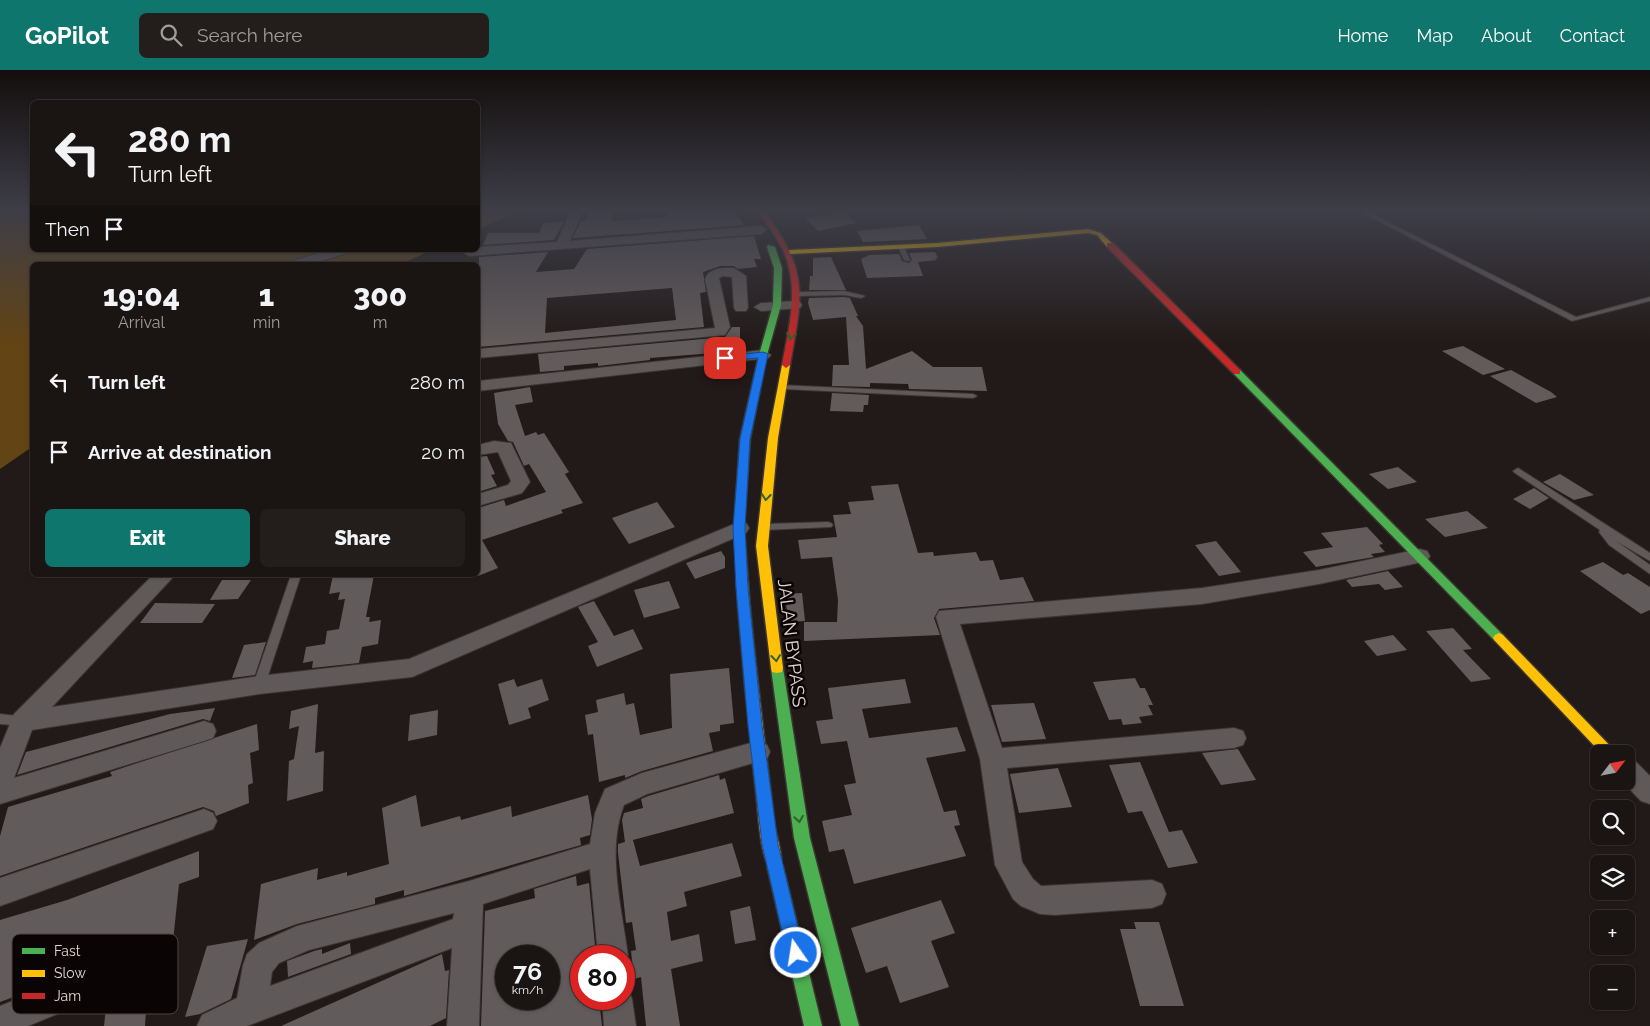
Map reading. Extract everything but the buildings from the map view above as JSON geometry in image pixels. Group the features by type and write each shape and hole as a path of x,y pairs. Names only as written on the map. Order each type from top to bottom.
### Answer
{"main road":[{"path":"775,256 777,305 763,354 745,439 739,528 742,588 758,752 774,844 813,1026"},
{"name":"JALAN BYPASS","path":"791,256 797,282 797,299 773,438 762,527 762,546 798,839 850,1026"},
{"path":"1121,256 1420,556 1603,745"}],"street":[{"path":"304,262 324,256"},
{"path":"480,354 715,333 723,327 712,279 720,272 734,272 739,276 751,307"},
{"path":"720,309 777,305 797,299"},
{"path":"480,386 763,354"},
{"path":"480,450 494,446 505,447 521,482 515,489 480,499"},
{"path":"23,721 259,685 412,668 739,528"},
{"path":"1152,894 1054,901 1040,900 1023,889 1009,865 993,759 947,618 1202,596 1319,577 1420,556"},
{"path":"0,780 23,721 163,577"},
{"path":"0,792 204,731"},
{"path":"993,759 1234,738"},
{"path":"612,945 604,852 605,819 614,797 642,784 758,752"},
{"path":"1635,778 1650,794"},
{"path":"0,892 204,822"},
{"path":"250,1008 258,965 269,953 278,948 307,936 468,895 604,852"},
{"path":"463,1026 468,895"},
{"path":"213,1026 250,1008 468,928"},
{"path":"618,1010 620,1026"},
{"path":"0,1022 20,1014"}],"lane":[{"path":"905,256 907,260"},
{"path":"1451,256 1575,319 1650,299"},
{"path":"797,299 844,293 861,296"},
{"path":"783,387 973,396"},
{"path":"1518,472 1650,558"},
{"path":"1594,522 1614,543 1650,570"},
{"path":"762,527 828,525"},
{"path":"259,685 295,577"},
{"path":"0,719 23,721"}],"shaded area":[{"path":"0,256 420,256 406,262 30,262 30,448 0,469"}],"traffic: fast":[{"path":"744,607 739,528 745,439 763,355 777,305 778,268 774,256"},
{"path":"1237,372 1499,638"},
{"path":"777,668 802,838 850,1026"},
{"path":"775,866 813,1026"}],"traffic: slow":[{"path":"777,668 762,546 773,438 786,365"},
{"path":"744,607 755,725 770,844 775,866"},
{"path":"1499,638 1602,745"}],"traffic: jam":[{"path":"786,365 796,301 796,284 789,256"},
{"path":"1121,256 1237,372"}],"route":[{"path":"725,358 763,354 745,439 739,528 742,588 755,725 770,844 796,953"}]}
